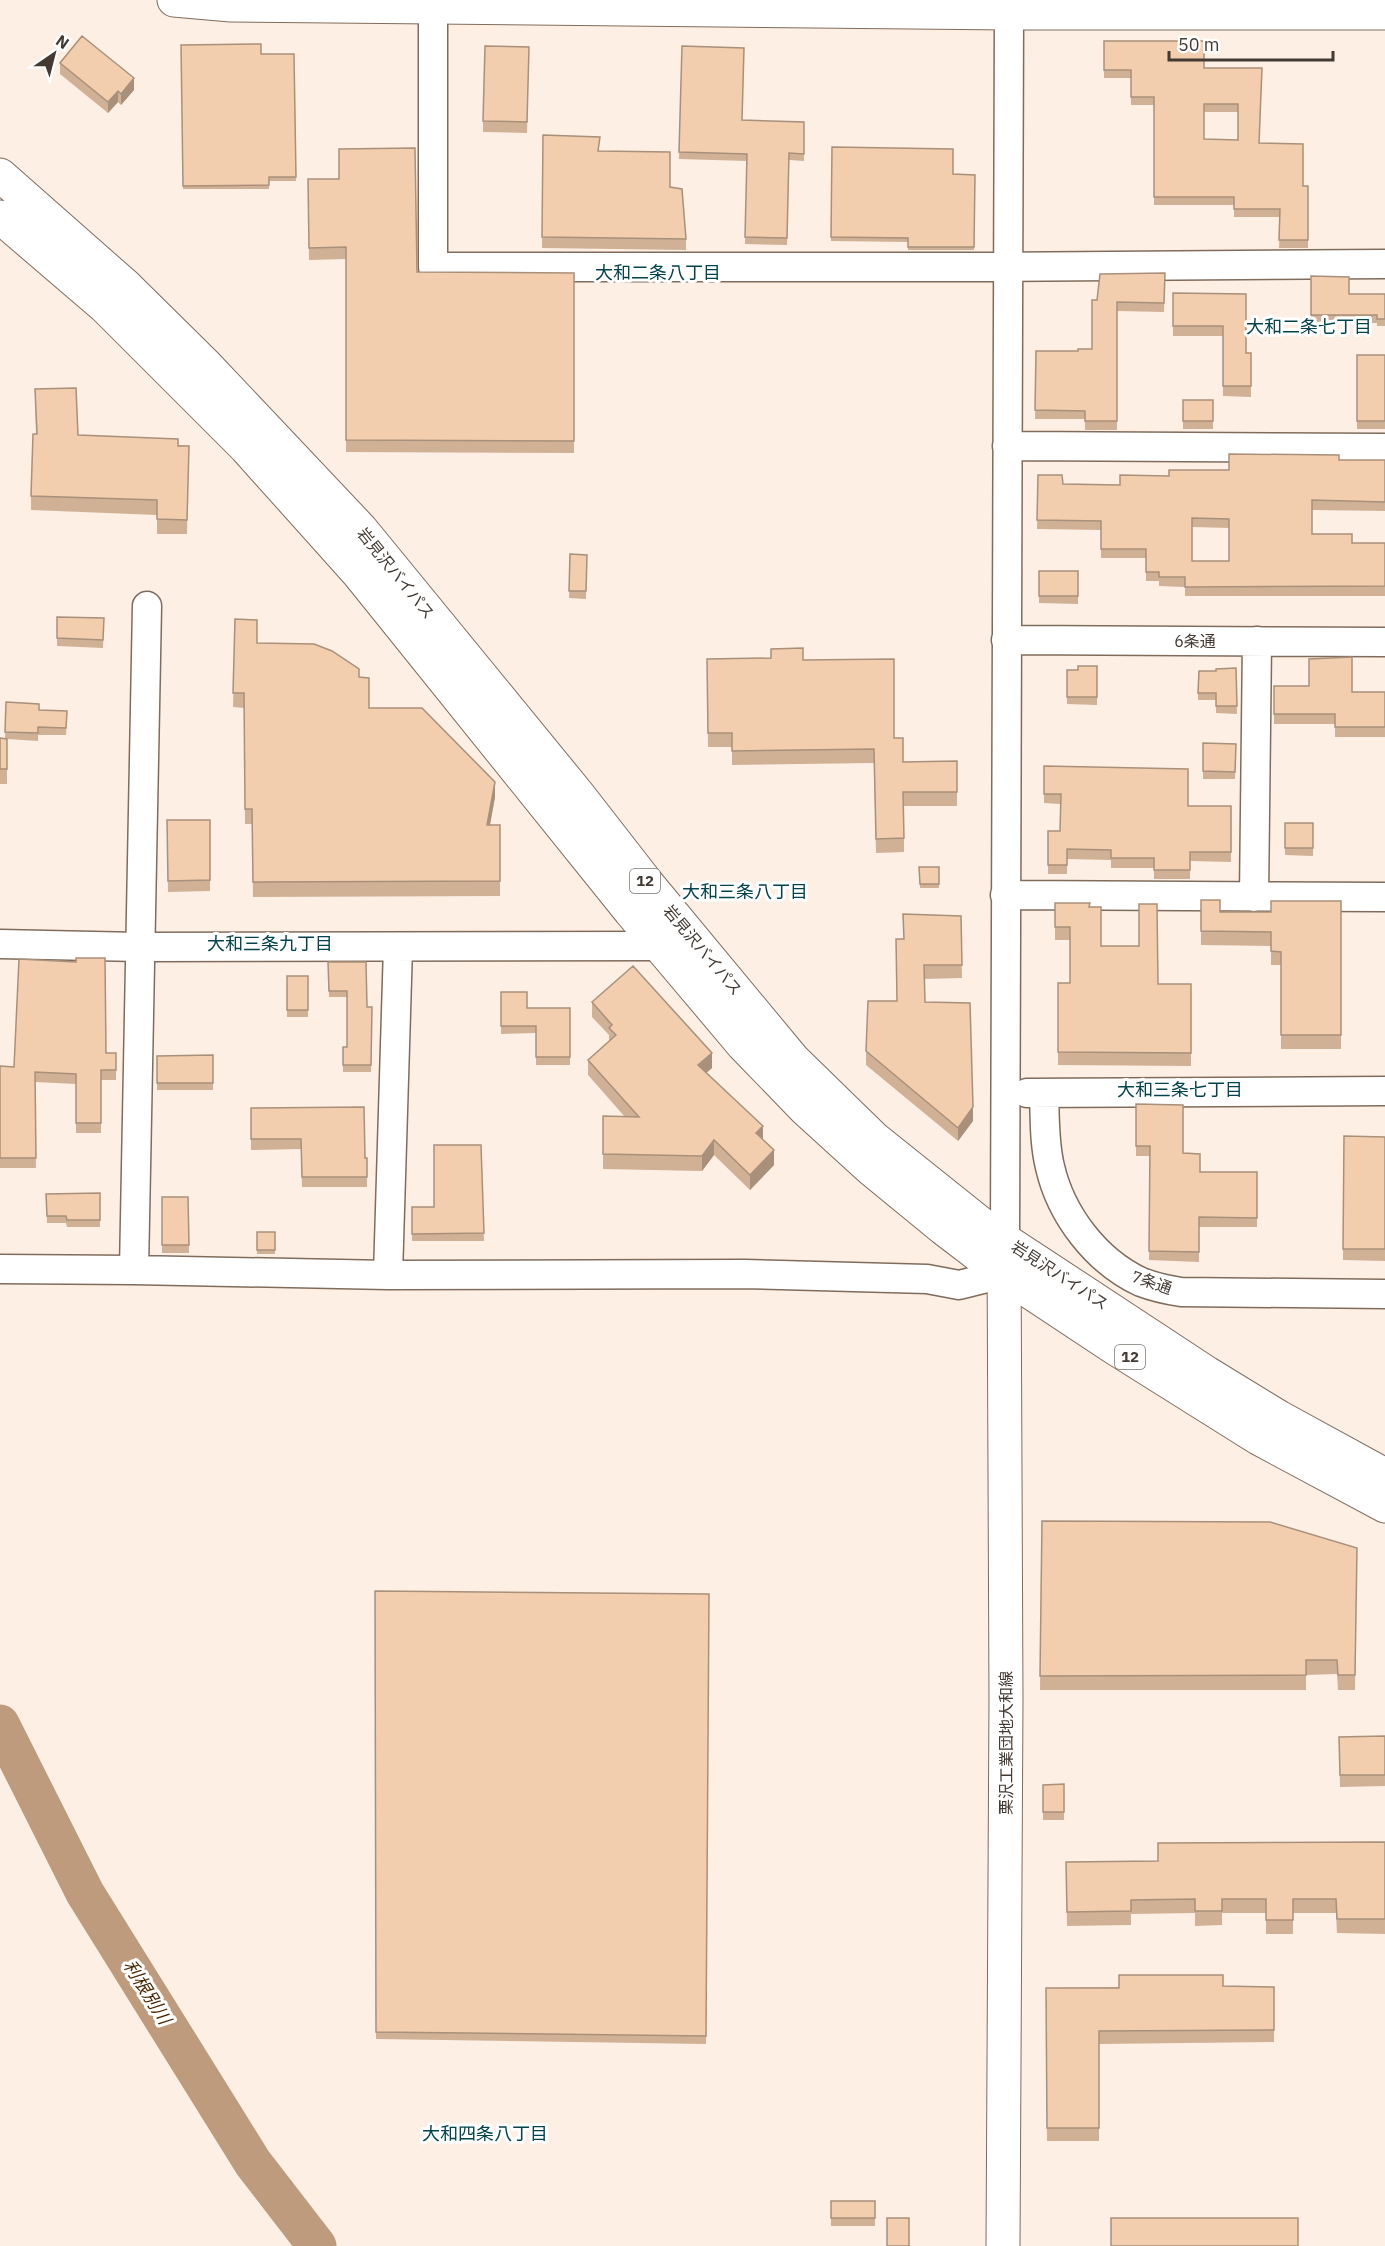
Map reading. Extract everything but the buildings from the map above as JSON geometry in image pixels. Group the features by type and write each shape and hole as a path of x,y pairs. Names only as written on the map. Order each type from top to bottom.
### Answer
{"main road":[{"path":"174,0 231,5 433,7 972,6 1009,13 1170,6 1302,7 1385,13"},
{"name":"岩見沢バイパス","path":"0,175 126,285 207,366 361,529 577,793 647,883 793,1059 874,1139 953,1202 1005,1239 1218,1380 1289,1423 1385,1475"},
{"name":"岩見沢バイパス","path":"0,217 105,307 246,448 371,589 659,946 743,1045 804,1108 881,1178 1003,1274 1113,1347 1258,1438 1385,1506"},
{"name":"栗沢工業団地大和線","path":"1003,2246 1006,1710 1003,1274 1005,1239"}],"street":[{"path":"433,7 433,267 1008,267 1385,264"},
{"path":"1005,1239 1009,13"},
{"path":"1006,446 1385,448"},
{"path":"134,1270 147,606"},
{"name":"6条通","path":"1006,640 1385,642"},
{"path":"1254,897 1257,641"},
{"path":"1005,895 1385,897"},
{"path":"0,944 139,947 659,946"},
{"path":"388,1275 398,946"},
{"path":"1005,1092 1044,1094 1385,1091"},
{"name":"7条通","path":"1044,1094 1050,1167 1063,1201 1088,1241 1124,1273 1151,1285 1181,1292 1385,1294"},
{"path":"0,1269 388,1275 744,1274 927,1279 959,1285 1003,1274"}],"waterway":[{"name":"利根別川","path":"0,1724 85,1893 253,2163 317,2246"}],"district":[{"name":"大和二条八丁目","path":"658,273"},
{"name":"大和二条七丁目","path":"1309,327"},
{"name":"大和三条八丁目","path":"745,892"},
{"name":"大和三条九丁目","path":"270,944"},
{"name":"大和三条七丁目","path":"1180,1090"},
{"name":"大和四条八丁目","path":"485,2134"}]}
